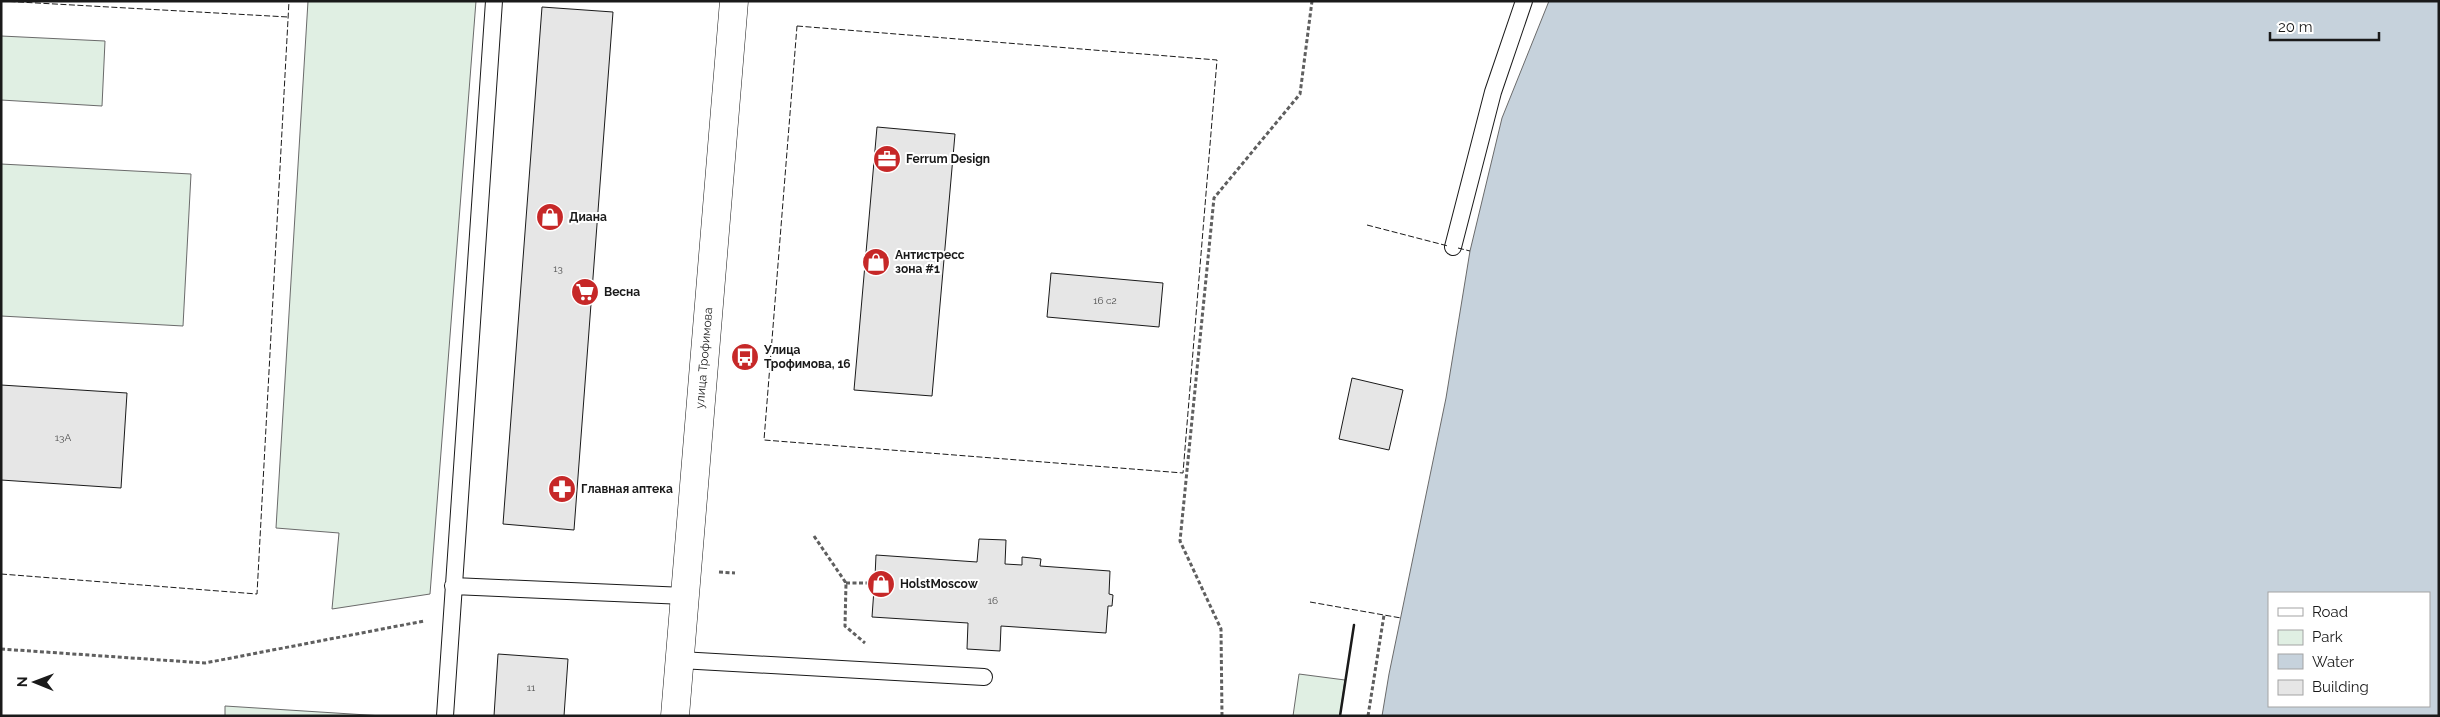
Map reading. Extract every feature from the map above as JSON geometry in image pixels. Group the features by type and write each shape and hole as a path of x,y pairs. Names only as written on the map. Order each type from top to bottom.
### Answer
{"main road":[{"name":"улица Трофимова","path":"675,716 734,1"}],"lane":[{"path":"445,716 452,586 494,1"},
{"path":"1453,247 1493,92 1524,1"},
{"path":"452,586 685,596"},
{"path":"680,660 984,677"}],"path":[{"path":"1222,716 1221,629 1180,541 1214,198 1300,94 1312,1"},
{"path":"814,536 846,583 844,626 874,651 872,671"},
{"path":"846,583 870,583"},
{"path":"1,649 205,663 451,615"},
{"path":"1368,716 1384,615"}],"green space":[{"path":"308,1 476,1 430,594 332,609 339,533 276,528"},
{"path":"1,36 105,41 102,106 1,100"},
{"path":"1,164 191,174 183,326 1,316"},
{"path":"1299,674 1345,680 1340,716 1293,716"},
{"path":"225,706 383,716 225,716"}],"water":[{"path":"1549,1 2439,1 2439,716 1382,716 1446,398 1470,251 1502,118"}],"building":[{"path":"542,7 613,12 574,530 503,524"},
{"path":"877,127 955,134 932,396 854,390"},
{"path":"1051,273 1163,283 1159,327 1047,317"},
{"path":"1352,378 1403,390 1389,450 1339,439"},
{"path":"1,385 127,393 121,488 1,480"},
{"path":"979,539 1006,540 1005,564 1022,565 1022,557 1041,559 1040,566 1110,571 1109,594 1113,595 1112,606 1108,606 1106,633 1001,626 1000,651 967,649 968,623 872,617 874,589 869,589 870,577 875,577 876,555 977,562"},
{"path":"498,654 568,659 564,716 494,716"}],"fence":[{"path":"1,1 288,17"},
{"path":"1,574 257,594 289,1"},
{"path":"797,26 1217,60 1183,473 764,440 797,26"},
{"path":"1367,225 1448,246"},
{"path":"1458,248 1470,251"},
{"path":"1310,602 1401,618"}],"wall":[{"path":"1340,716 1354,625"}],"place":[{"name":"Ferrum Design","path":"887,159"},
{"name":"Диана","path":"550,217"},
{"name":"Антистресс зона #1","path":"876,262"},
{"name":"Весна","path":"585,292"},
{"name":"Улица Трофимова, 16","path":"745,357"},
{"name":"Главная аптека","path":"562,489"},
{"name":"HolstMoscow","path":"881,584"}]}
